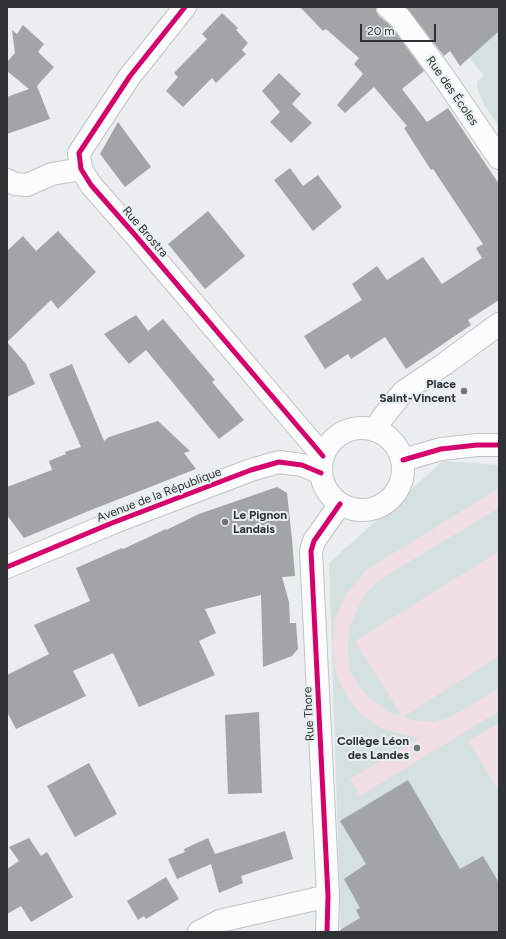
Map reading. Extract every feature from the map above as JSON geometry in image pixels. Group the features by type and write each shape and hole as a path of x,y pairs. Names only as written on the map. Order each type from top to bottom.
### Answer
{"street":[{"path":"7,180 15,184 26,185 52,174 81,169 79,153 130,76 184,7"},
{"name":"Rue des Écoles","path":"388,7 400,18 443,76 499,158"},
{"name":"Rue Brostra","path":"81,169 91,185 140,241 322,464"},
{"path":"374,430 403,392 499,324"},
{"path":"362,428 374,430 385,434 393,441 399,450 403,460 403,474 400,487 392,498 380,507 367,510 353,509 340,504 331,496 324,485 322,464 329,445 338,436 350,430 362,428"},
{"path":"403,460 441,449 477,445 499,445"},
{"name":"Avenue de la République","path":"7,567 112,523 251,470 279,462 302,465 322,464"},
{"name":"Rue Thore","path":"328,932 328,896 311,551 314,541 340,504"},
{"path":"199,932 220,921 328,896"}],"shaded area":[{"path":"499,7 499,127 485,106 477,89 477,82 484,75 469,58 460,66 434,26"},
{"name":"Collège Léon des Landes","path":"443,461 499,465 499,932 341,932 329,563"},
{"path":"499,488 499,508 384,577 372,587 363,597 349,628 348,647 350,672 364,693 391,713 402,716 355,641 498,552 499,656 403,717 412,720 431,722 449,718 499,688 499,711 360,796 350,779 419,738 381,728 364,717 349,700 336,674 332,645 335,619 346,595 366,570"},
{"path":"499,723 499,791 468,741"}],"building":[{"path":"300,7 376,7 376,11 379,16 391,26 424,71 402,89 427,122 448,108 499,184 499,300 468,320 471,325 406,369 385,337 351,359 348,354 325,369 304,336 362,300 352,284 377,266 387,280 423,257 442,284 482,258 476,248 483,244 433,169 431,170 404,128 407,126 374,87 345,113 337,105 363,74 354,64 359,58 326,29 323,31"},
{"path":"406,7 499,7 499,31 460,66 450,51 444,56"},
{"path":"222,13 238,28 236,30 248,43 242,50 246,54 216,83 212,78 183,107 166,91 178,77 174,73 207,39 202,34"},
{"path":"23,25 44,44 38,52 54,67 37,86 50,119 7,134 7,97 29,89 7,71 7,62 15,53 12,30 17,34"},
{"path":"279,73 301,94 292,104 312,123 291,143 270,122 280,112 262,91"},
{"path":"118,122 151,167 125,187 100,154"},
{"path":"290,168 303,186 318,175 342,207 313,231 274,180"},
{"path":"208,211 245,256 205,289 168,244"},
{"path":"58,231 96,272 58,309 51,300 7,342 7,251 23,236 36,251"},
{"path":"136,315 148,331 163,319 215,380 212,382 244,420 219,439 146,350 129,364 104,334"},
{"path":"7,342 26,364 35,384 7,397"},
{"path":"72,364 104,441 109,437 158,421 190,451 184,453 196,469 24,538 7,515 7,487 52,470 49,461 66,454 65,452 81,447 49,374"},
{"path":"277,487 287,493 292,539 295,576 282,577 289,602 290,623 296,623 298,649 292,656 263,667 261,595 205,609 216,633 199,641 215,675 139,707 113,653 73,671 86,696 16,729 7,712 7,675 49,654 34,625 90,601 76,568 122,548 123,549 199,514"},
{"path":"259,712 262,793 228,794 225,715"},
{"path":"89,763 117,814 75,837 47,786"},
{"path":"408,780 460,869 483,856 499,883 499,932 340,932 340,930 360,918 356,910 360,908 344,879 366,864 340,821"},
{"path":"285,831 293,859 241,876 243,883 219,893 211,864 177,879 168,859 185,852 184,849 208,838 215,854"},
{"path":"29,838 41,856 47,852 73,897 31,922 21,906 7,914 7,869 19,861 9,847"},
{"path":"166,877 179,899 146,919 144,916 138,920 127,901"}],"cycle path":[{"path":"185,7 130,76 79,153 81,169 91,185 323,456"},
{"path":"403,460 441,449 477,445 499,445"},
{"path":"7,567 112,523 251,470 279,462 302,465 321,473"},
{"path":"327,932 328,896 311,551 314,541 340,504"}],"place":[{"name":"Place Saint-Vincent","path":"464,391"},
{"name":"Le Pignon Landais","path":"225,522"},
{"name":"Collège Léon des Landes","path":"417,748"}]}
